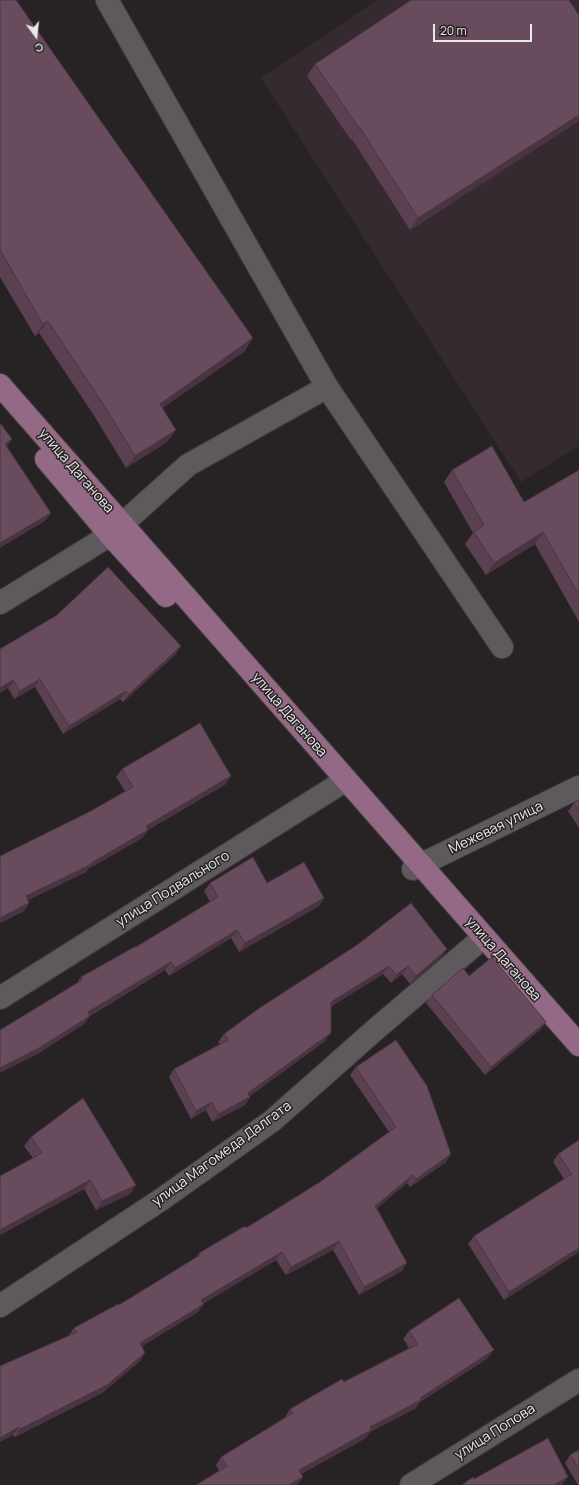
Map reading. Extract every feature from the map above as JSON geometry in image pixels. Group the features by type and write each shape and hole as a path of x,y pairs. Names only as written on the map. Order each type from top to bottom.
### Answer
{"main road":[{"name":"улица Даганова","path":"0,385 116,530"},
{"name":"улица Даганова","path":"0,405 116,530 343,782 481,939 579,1045"},
{"name":"улица Даганова","path":"481,939 579,1056"}],"street":[{"path":"107,0 327,387 502,647"},
{"path":"0,603 116,530 188,465 327,387"},
{"name":"улица Подвального","path":"0,998 343,782"},
{"name":"Межевая улица","path":"417,867 579,787"},
{"name":"улица Магомеда Далгата","path":"0,1306 162,1200 272,1122 376,1029 481,939"},
{"name":"улица Попова","path":"411,1485 579,1380"}],"shaded area":[{"path":"377,0 579,0 579,446 521,482 261,78"}],"building":[{"path":"0,0 16,0 253,338 160,404 176,430 135,456 104,405 48,321 43,324 0,250"},
{"path":"411,0 569,0 579,15 579,115 418,218 360,128 315,64"},
{"path":"0,423 12,439 5,444 51,513 0,543"},
{"path":"492,446 524,502 579,470 579,595 543,532 494,563 474,532 484,525 452,470"},
{"path":"108,567 181,646 129,694 126,691 69,726 40,679 20,691 13,680 0,688 0,649 57,615"},
{"path":"200,723 231,776 146,826 148,830 91,863 92,864 26,896 29,903 0,918 0,856 91,811 133,787 122,769"},
{"path":"579,800 579,811 574,803"},
{"path":"253,857 267,883 304,862 324,898 245,943 237,930 175,968 171,962 88,1012 90,1016 39,1048 0,1068 0,1030 82,980 81,977 136,947 218,897 210,883"},
{"path":"411,903 447,949 416,976 408,966 396,975 389,966 331,1002 331,1033 248,1093 250,1097 218,1114 212,1102 196,1111 174,1069 228,1040 224,1034 261,1007 357,945"},
{"path":"492,957 546,1022 491,1067 432,995 463,968 469,976"},
{"path":"396,1040 427,1086 451,1154 416,1179 413,1175 375,1206 407,1263 364,1287 339,1241 291,1267 282,1252 201,1300 204,1304 140,1343 145,1353 107,1385 20,1429 19,1427 0,1438 0,1366 77,1332 74,1328 118,1304 119,1305 200,1255 199,1253 245,1226 246,1228 320,1182 396,1127 356,1067"},
{"path":"83,1098 136,1185 102,1201 90,1180 0,1230 0,1176 42,1153 31,1137"},
{"path":"579,1140 579,1248 509,1292 474,1236 572,1174 558,1154"},
{"path":"459,1298 494,1350 420,1398 421,1400 370,1427 371,1430 299,1470 303,1477 289,1485 196,1485 227,1466 221,1457 293,1413 290,1409 342,1379 344,1382 418,1344 409,1331"},
{"path":"548,1438 568,1477 554,1485 462,1485 473,1477 474,1479"},
{"path":"579,1450 579,1469 570,1455"}]}
